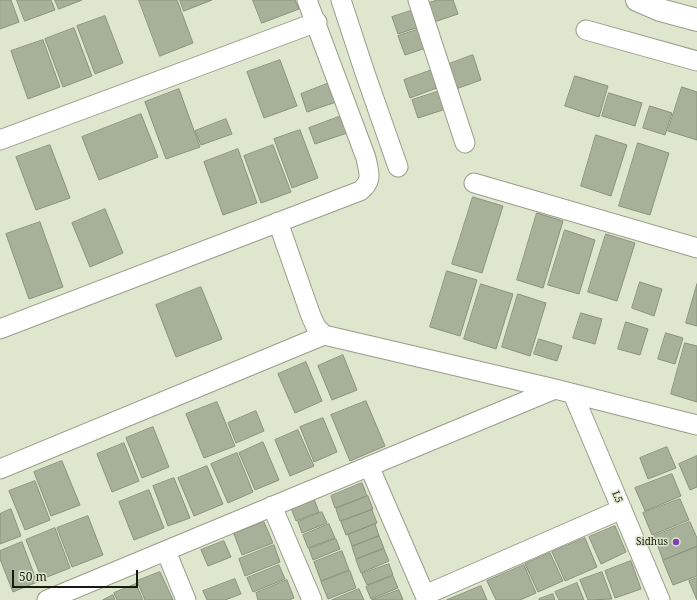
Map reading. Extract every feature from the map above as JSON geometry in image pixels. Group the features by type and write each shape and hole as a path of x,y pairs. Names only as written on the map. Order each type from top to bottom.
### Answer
{"street":[{"path":"0,329 360,192 367,186 370,175 366,158 317,22 307,0"},
{"path":"342,0 365,73 398,167"},
{"path":"418,0 465,143"},
{"path":"637,0 660,10 697,20"},
{"path":"0,140 317,22"},
{"path":"586,30 697,61"},
{"path":"474,183 697,248"},
{"path":"278,222 311,316 316,327 324,335 555,389 697,425"},
{"path":"0,469 324,335"},
{"path":"47,600 555,389"},
{"name":"L5","path":"573,394 660,600"},
{"path":"369,466 426,598 622,509"},
{"path":"272,506 312,600"},
{"path":"166,550 186,600"}],"building":[{"path":"0,0 11,0 19,22 0,29"},
{"path":"17,0 51,0 55,10 25,21"},
{"path":"55,0 82,0 59,9"},
{"path":"139,0 177,0 193,43 160,56"},
{"path":"180,0 212,0 184,11"},
{"path":"253,0 295,0 299,9 262,23"},
{"path":"438,0 453,0 458,14 428,24 422,5"},
{"path":"417,9 422,26 398,34 392,17"},
{"path":"105,16 123,63 95,74 77,26"},
{"path":"74,28 92,76 63,87 45,39"},
{"path":"423,28 429,47 405,55 398,36"},
{"path":"43,40 60,87 28,99 11,51"},
{"path":"473,55 481,80 453,90 444,66"},
{"path":"280,60 297,106 264,118 247,72"},
{"path":"435,69 442,86 410,98 404,80"},
{"path":"575,76 608,86 599,117 565,106"},
{"path":"332,82 339,101 307,112 301,94"},
{"path":"682,87 697,92 697,140 668,131"},
{"path":"179,89 200,147 166,159 145,102"},
{"path":"443,90 449,108 418,118 412,100"},
{"path":"609,93 642,103 635,126 602,116"},
{"path":"650,106 672,113 665,135 643,128"},
{"path":"141,114 158,157 99,180 82,137"},
{"path":"344,115 350,132 315,144 309,128"},
{"path":"226,119 232,134 201,145 195,131"},
{"path":"300,130 318,178 292,188 274,139"},
{"path":"596,135 627,145 611,196 581,186"},
{"path":"638,143 669,153 650,215 619,206"},
{"path":"50,145 70,198 36,210 16,157"},
{"path":"273,145 291,192 261,203 244,156"},
{"path":"238,149 257,203 223,215 204,162"},
{"path":"473,197 503,206 482,273 452,264"},
{"path":"105,209 123,253 90,267 72,223"},
{"path":"537,213 563,221 543,288 517,280"},
{"path":"40,222 63,287 29,299 6,234"},
{"path":"565,230 595,240 579,294 548,285"},
{"path":"606,234 635,243 617,301 588,292"},
{"path":"447,271 477,280 460,336 430,327"},
{"path":"640,282 662,289 654,316 632,308"},
{"path":"481,284 513,294 496,349 464,339"},
{"path":"697,284 697,326 686,323"},
{"path":"201,287 222,339 176,357 156,305"},
{"path":"518,294 546,303 530,356 502,347"},
{"path":"581,313 602,319 595,344 573,338"},
{"path":"626,322 648,329 640,355 618,349"},
{"path":"666,333 683,338 675,364 658,359"},
{"path":"539,339 562,346 557,361 534,354"},
{"path":"685,343 697,346 697,402 671,394"},
{"path":"343,355 357,390 332,400 318,366"},
{"path":"306,362 322,401 295,413 278,374"},
{"path":"366,401 385,446 350,461 331,415"},
{"path":"217,402 235,446 204,458 186,414"},
{"path":"256,411 264,431 236,443 228,423"},
{"path":"323,418 337,452 314,462 300,427"},
{"path":"153,427 169,467 142,478 126,438"},
{"path":"298,430 314,466 290,476 275,440"},
{"path":"263,442 279,480 255,490 239,453"},
{"path":"124,443 139,481 112,492 97,454"},
{"path":"667,447 676,468 648,479 640,458"},
{"path":"237,453 253,492 228,503 211,464"},
{"path":"697,456 697,487 690,490 679,464"},
{"path":"62,461 80,505 51,516 34,472"},
{"path":"207,466 223,504 194,516 178,478"},
{"path":"672,474 681,496 645,511 635,488"},
{"path":"174,478 190,518 168,526 153,486"},
{"path":"35,481 50,520 25,530 9,491"},
{"path":"362,483 367,496 335,508 331,496"},
{"path":"149,490 164,528 134,540 119,502"},
{"path":"368,496 373,509 340,521 336,509"},
{"path":"314,499 319,512 296,521 291,508"},
{"path":"680,499 689,520 652,535 643,513"},
{"path":"11,509 21,536 0,544 0,514"},
{"path":"372,510 377,523 346,535 341,522"},
{"path":"322,512 327,523 302,533 298,522"},
{"path":"88,516 103,555 72,567 57,528"},
{"path":"264,522 273,543 242,555 234,534"},
{"name":"Sidhus","path":"690,522 697,538 697,546 663,560 654,536"},
{"path":"329,524 335,538 308,548 303,535"},
{"path":"375,524 379,536 352,546 348,535"},
{"path":"615,526 626,552 601,564 589,537"},
{"path":"55,528 70,568 42,579 26,540"},
{"path":"379,536 384,548 356,559 352,547"},
{"path":"585,538 597,567 565,581 552,552"},
{"path":"336,539 340,549 313,560 309,549"},
{"path":"224,541 231,557 208,566 201,550"},
{"path":"22,542 37,582 13,592 0,559 0,551"},
{"path":"274,545 280,562 245,576 239,559"},
{"path":"697,547 697,576 673,585 663,561"},
{"path":"384,549 389,561 361,573 356,560"},
{"path":"342,551 349,570 321,581 314,562"},
{"path":"550,553 563,581 538,592 525,564"},
{"path":"631,561 641,589 615,598 605,571"},
{"path":"389,564 393,575 367,585 362,574"},
{"path":"279,565 285,579 253,592 247,578"},
{"path":"524,565 536,593 520,600 496,600 487,581"},
{"path":"350,571 356,588 328,599 321,582"},
{"path":"160,572 173,600 145,600 137,581"},
{"path":"602,572 612,599 588,600 580,580"},
{"path":"393,576 398,588 371,599 366,587"},
{"path":"697,578 697,600 689,581"},
{"path":"235,579 241,594 225,600 207,600 203,591"},
{"path":"287,580 294,598 289,600 258,600 256,593"},
{"path":"577,583 584,600 559,600 555,592"},
{"path":"136,584 143,600 117,600 114,593"},
{"path":"481,586 487,600 447,600"},
{"path":"359,589 364,600 332,600"},
{"path":"399,590 403,600 372,600"},
{"path":"553,594 555,600 539,600 539,599"},
{"path":"113,595 115,600 103,600"}],"place":[{"name":"Sidhus","path":"676,542"}]}
